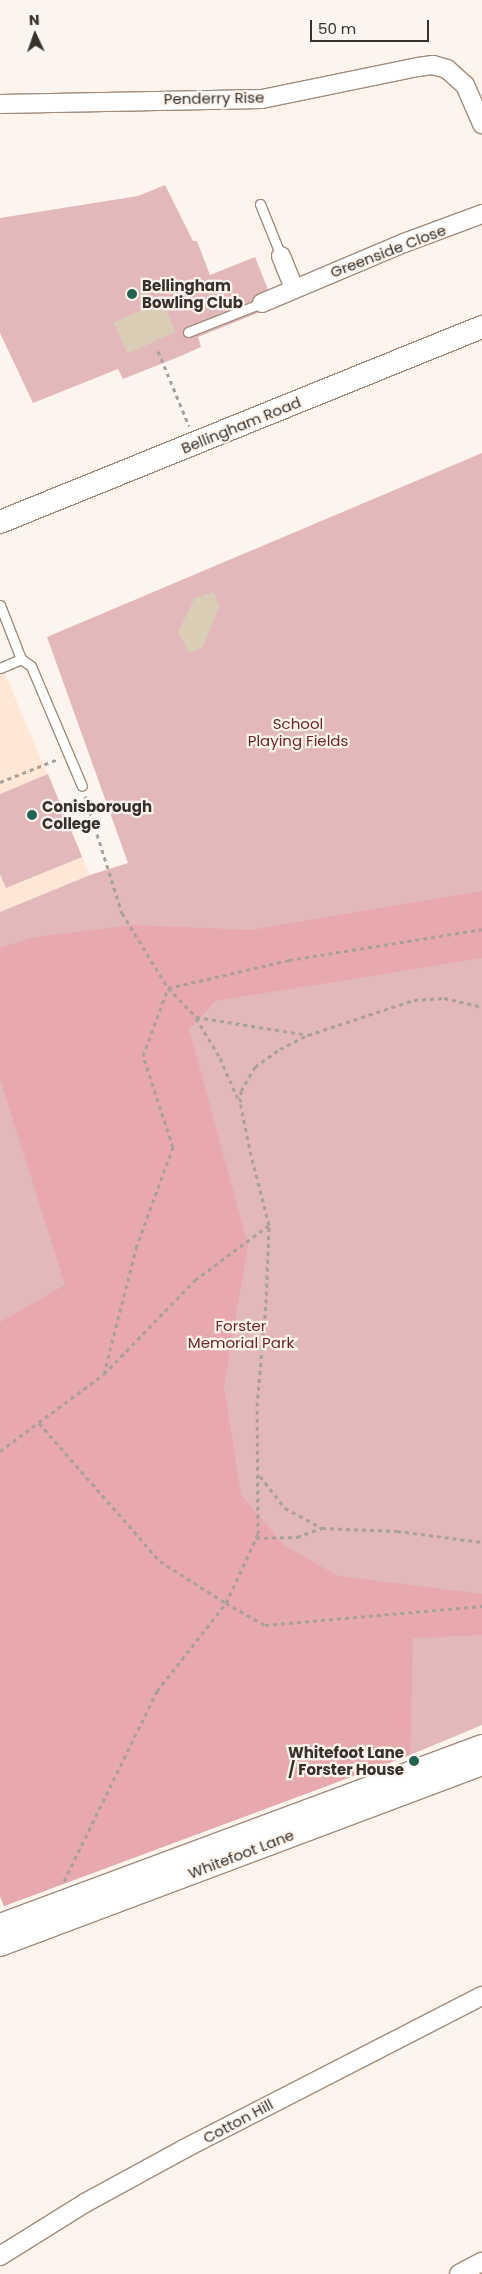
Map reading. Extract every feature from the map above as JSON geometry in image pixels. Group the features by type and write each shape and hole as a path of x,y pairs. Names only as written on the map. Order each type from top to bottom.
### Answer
{"street":[{"name":"Penderry Rise","path":"0,104 262,99 418,67 433,66 447,69 465,85 482,124"},
{"name":"Greenside Close","path":"262,302 404,243 482,214"},
{"path":"281,256 294,289"},
{"name":"Bellingham Road","path":"0,522 482,327"},
{"name":"Whitefoot Lane","path":"0,1945 482,1746"},
{"name":"Whitefoot Lane","path":"0,1925 482,1764"},
{"name":"Cotton Hill","path":"0,2256 85,2203 184,2149 482,1996"},
{"path":"459,2274 482,2262"}],"lane":[{"path":"260,204 281,256"},
{"path":"188,332 262,302"},
{"path":"0,605 21,659 31,666 82,786"},
{"path":"0,668 21,659"}],"path":[{"path":"158,351 196,443"},
{"path":"0,782 70,754"},
{"path":"60,1889 157,1691 226,1604 258,1534 257,1406 266,1303 269,1225 240,1102 220,1058 196,1017 168,988 122,913 82,786"},
{"path":"168,988 289,960 482,929"},
{"path":"104,1374 136,1248 173,1147 143,1056 168,988"},
{"path":"240,1102 241,1091 255,1067 280,1049 308,1035 414,1000 444,998 482,1007"},
{"path":"196,1017 308,1035"},
{"path":"0,1451 104,1374 195,1280 269,1225"},
{"path":"39,1422 160,1562 226,1604 265,1625 482,1606"},
{"path":"259,1476 285,1508 322,1528"},
{"path":"256,1538 297,1537 322,1528 396,1531 482,1542"}],"shaded area":[{"name":"Conisborough College","path":"0,662 90,875 0,912"},
{"name":"Forster Memorial Park","path":"482,891 482,958 216,1001 189,1029 248,1245 224,1386 241,1495 284,1545 338,1576 482,1594 482,1635 413,1638 410,1755 4,1906 0,1896 0,1322 65,1285 0,1079 0,948 35,937 135,925 251,930"}],"green space":[{"name":"Bellingham Bowling Club","path":"165,185 193,241 197,241 210,275 255,257 269,292 265,310 198,337 201,347 181,356 123,379 118,369 33,403 0,333 0,218 138,196"},
{"name":"Forster Memorial Park","path":"482,453 482,1725 410,1755 4,1906 0,1896 0,912 90,875 128,863 47,637"},
{"path":"48,774 82,857 6,888 0,874 0,794"}],"building":[{"path":"162,301 176,332 127,354 114,323"},
{"path":"214,592 219,607 203,647 189,653 178,632 195,598"}],"place":[{"name":"Bellingham Bowling Club","path":"132,294"},
{"name":"Conisborough College","path":"32,815"},
{"name":"Whitefoot Lane / Forster House","path":"414,1761"}],"park label":[{"name":"School Playing Fields","path":"298,732"}]}
